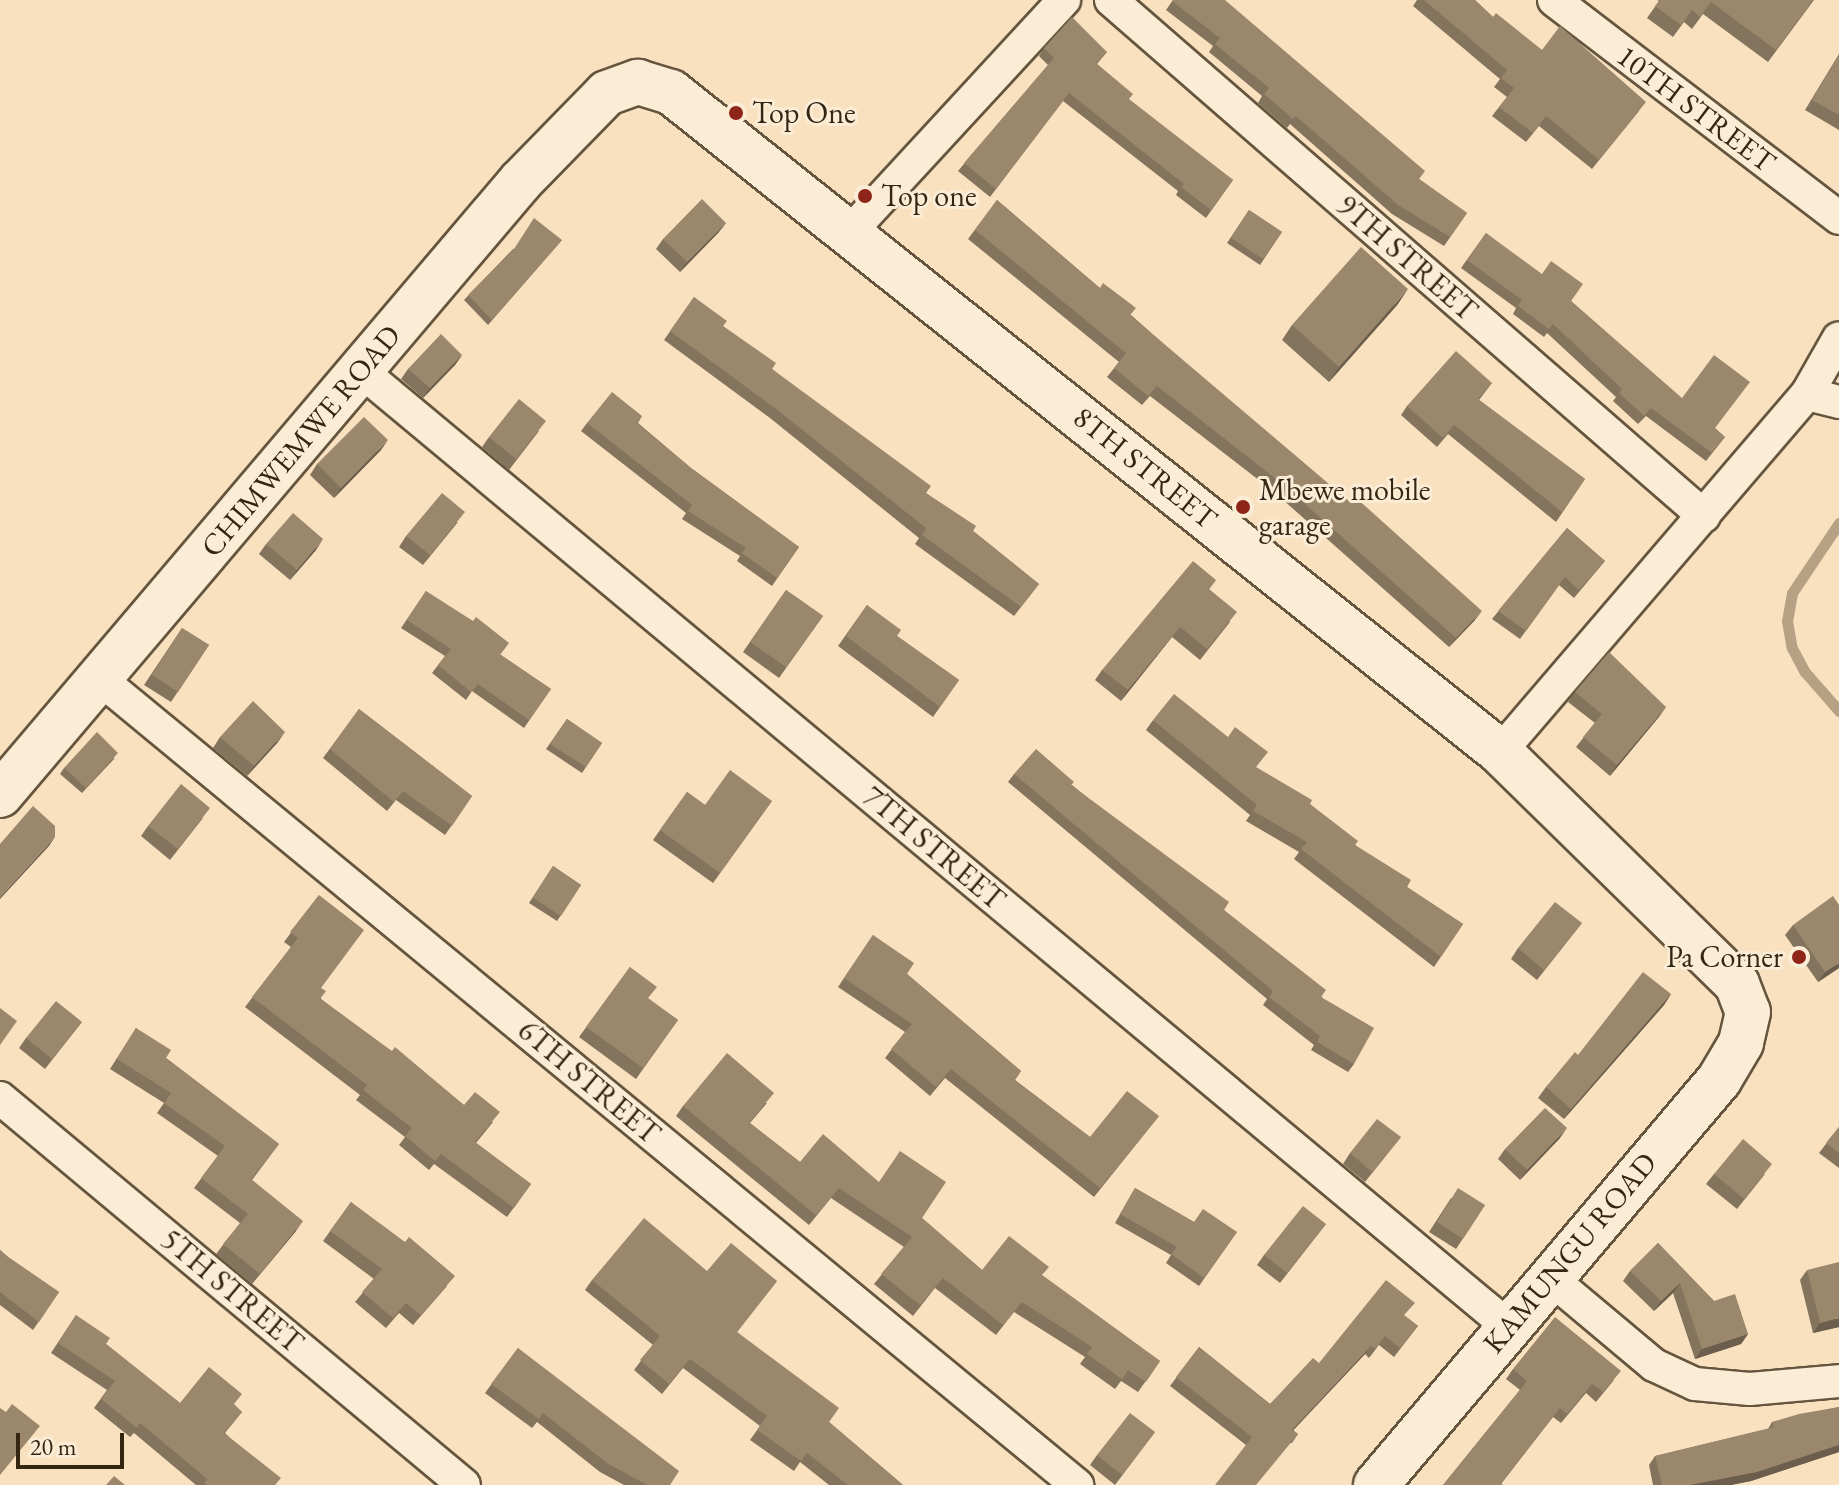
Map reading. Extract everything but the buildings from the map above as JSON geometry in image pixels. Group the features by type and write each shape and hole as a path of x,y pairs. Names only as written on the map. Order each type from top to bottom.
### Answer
{"street":[{"path":"850,232 1064,0"},
{"name":"9TH STREET","path":"1111,0 1704,516"},
{"name":"10TH STREET","path":"1554,0 1839,218"},
{"name":"8TH STREET","path":"607,93 638,82 671,92 1500,752 1737,984 1748,1012"},
{"name":"CHIMWEMWE ROAD","path":"0,795 520,182 607,93"},
{"path":"1500,752 1807,394 1839,338"},
{"name":"7TH STREET","path":"360,370 1508,1326"},
{"path":"1807,394 1839,402"},
{"name":"6TH STREET","path":"100,679 1077,1485"},
{"name":"KAMUNGU ROAD","path":"1376,1485 1549,1277 1719,1080 1741,1043 1748,1012"},
{"name":"5TH STREET","path":"0,1098 464,1485"},
{"path":"1549,1277 1654,1365 1695,1384 1750,1389 1839,1381"}],"waterway":[{"path":"1839,523 1792,593 1787,621 1792,648 1805,672 1839,711"}],"place":[{"name":"Top One","path":"736,113"},
{"name":"Top one","path":"865,196"},
{"name":"Mbewe mobile garage","path":"1243,507"},
{"name":"Pa Corner","path":"1799,957"}]}
